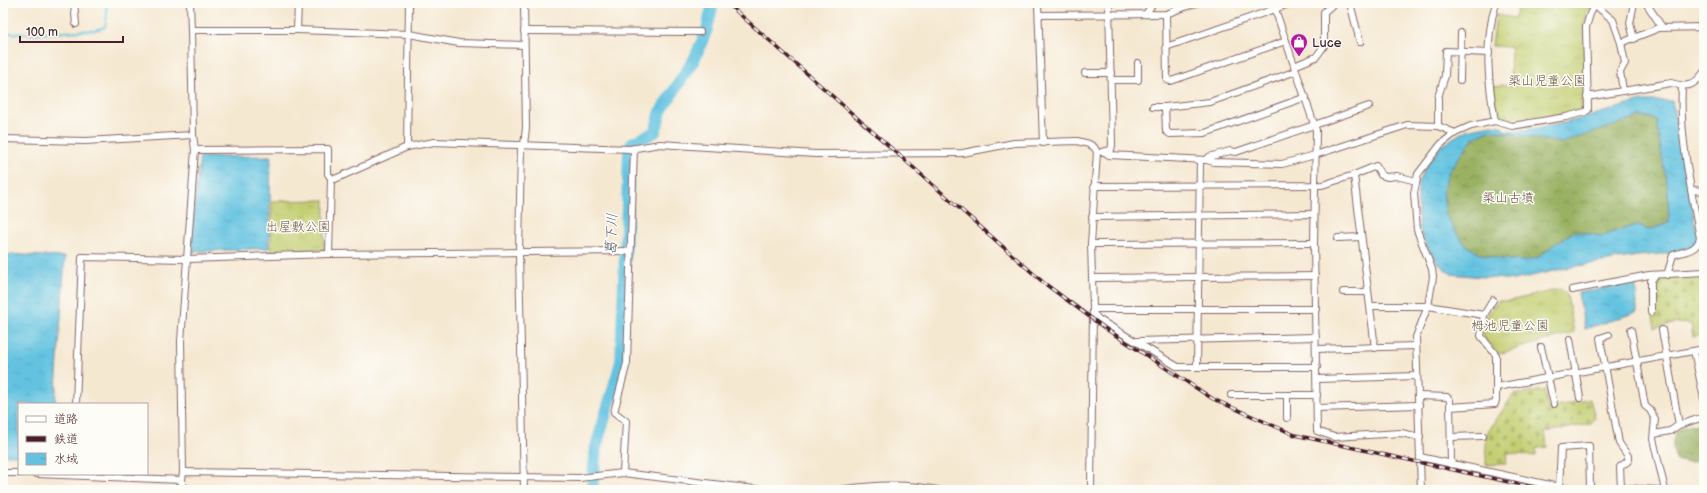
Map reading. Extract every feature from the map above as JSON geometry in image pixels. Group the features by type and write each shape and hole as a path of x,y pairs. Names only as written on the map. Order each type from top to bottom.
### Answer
{"street":[{"path":"74,3 76,24"},
{"path":"182,490 181,341 195,150 193,135 190,3"},
{"path":"297,30 298,3"},
{"path":"407,148 409,3"},
{"path":"524,3 526,128 523,145 519,253 524,490"},
{"path":"1038,3 1043,143"},
{"path":"330,178 335,178 407,148 434,142 634,148 660,144 815,154 963,153 1014,143 1077,141 1089,144 1097,152 1105,152 1111,150 1112,145 1112,73 1109,3"},
{"path":"1146,14 1153,3"},
{"path":"1038,15 1166,14 1181,6 1196,3"},
{"path":"1166,47 1274,6 1292,3"},
{"path":"1153,107 1210,102 1295,69 1316,57 1324,46 1324,12 1334,3"},
{"path":"1350,3 1360,42"},
{"path":"1495,121 1491,96 1489,53 1490,20 1496,3"},
{"path":"1634,3 1630,23 1634,39"},
{"path":"1646,3 1662,27"},
{"path":"1421,490 1416,337 1428,306 1433,277 1432,269 1417,230 1414,204 1418,174 1431,155 1441,144 1455,133 1471,126 1495,121 1512,126 1585,112 1588,110 1586,28 1595,4 1613,20 1621,43 1625,63 1620,72 1623,90"},
{"path":"1274,6 1316,130 1314,243 1317,431 1334,437 1401,433 1420,437"},
{"path":"1166,14 1167,80 1170,81 1286,41"},
{"path":"1621,43 1634,39 1635,37 1648,31 1662,27 1704,27"},
{"path":"191,30 297,30 408,34 459,43 524,44"},
{"path":"524,31 700,32"},
{"path":"1460,80 1461,33"},
{"path":"1438,126 1438,97 1445,76 1446,51 1489,53"},
{"path":"1112,80 1138,80 1138,63"},
{"path":"1587,97 1671,83 1682,86 1692,84 1699,80 1704,72"},
{"path":"1085,73 1112,73"},
{"path":"1667,275 1673,255 1695,248 1698,245 1700,238 1684,147 1681,109 1682,86"},
{"path":"1165,107 1166,131 1170,134 1205,133 1306,97"},
{"path":"1207,160 1209,157 1230,151 1236,152 1369,106"},
{"path":"1105,152 1109,155 1200,161 1207,160 1214,162 1282,164 1315,155 1407,124 1438,126 1455,133"},
{"path":"3,139 85,141 193,135"},
{"path":"623,473 626,421 614,412 627,363 634,148"},
{"path":"195,150 328,149 328,174 330,178 329,254"},
{"path":"1091,490 1093,311 1091,244 1097,152"},
{"path":"1197,367 1200,161"},
{"path":"1094,186 1322,185 1376,166 1381,175 1387,177 1397,176 1416,181"},
{"path":"1354,175 1375,348"},
{"path":"1691,190 1704,191"},
{"path":"1092,217 1314,214"},
{"path":"1338,238 1361,237"},
{"path":"1091,244 1314,243"},
{"path":"76,403 82,257 188,258 329,254 630,251"},
{"path":"1572,290 1655,275 1704,272"},
{"path":"1651,312 1651,281 1655,275"},
{"path":"1092,278 1315,276"},
{"path":"1343,292 1368,292"},
{"path":"1450,407 1495,404 1497,387 1496,355 1481,336 1484,315 1493,300"},
{"path":"1370,306 1428,306 1484,315"},
{"path":"1093,311 1316,309"},
{"path":"1093,311 1098,319 1178,367 1317,367"},
{"path":"1631,330 1645,406 1650,410 1655,419 1653,439 1665,490"},
{"path":"1662,330 1679,425"},
{"path":"1609,335 1600,338 1619,443 1628,456 1628,461 1620,467 1621,488"},
{"path":"1135,341 1316,337"},
{"path":"1570,339 1580,398"},
{"path":"1316,349 1416,346"},
{"path":"1541,347 1554,404"},
{"path":"1497,387 1704,349"},
{"path":"1694,351 1704,399"},
{"path":"1317,379 1417,376"},
{"path":"1231,395 1317,395"},
{"path":"1287,395 1287,418"},
{"path":"1419,396 1447,397 1450,400 1451,465"},
{"path":"1317,408 1419,405"},
{"path":"1654,434 1670,431 1679,425 1704,417"},
{"path":"1451,437 1483,436"},
{"path":"1559,488 1561,448 1589,446 1588,490 1621,488 1658,490"},
{"path":"1420,457 1451,465 1573,490"},
{"path":"183,472 524,478 593,478 623,473 763,490"},
{"path":"3,473 18,473"},
{"path":"73,475 182,480"},
{"path":"839,490 861,487 924,487 937,490"}],"green space":[{"name":"築山児童公園","path":"1546,3 1593,3 1587,13 1584,27 1585,110 1514,124 1498,118 1493,86 1510,84 1511,47 1492,46 1496,15 1514,18 1519,7 1541,9"},
{"name":"築山古墳","path":"1649,117 1657,120 1668,192 1669,223 1649,230 1637,225 1601,236 1575,231 1537,258 1523,261 1501,259 1480,254 1467,246 1455,231 1445,213 1443,190 1449,171 1473,138 1492,130 1506,133"},
{"name":"出屋敷公園","path":"325,200 324,250 271,252 272,201"},
{"path":"1704,275 1704,334 1693,337 1691,324 1677,323 1655,328 1653,317 1653,281 1656,278"},
{"name":"栂池児童公園","path":"1560,289 1567,295 1574,332 1499,354 1486,341 1483,333 1484,323 1492,308 1498,301 1509,301"},
{"path":"1545,390 1548,408 1590,399 1595,418 1590,424 1545,432 1547,447 1536,448 1536,456 1507,453 1506,464 1486,465 1486,435 1513,395"},
{"path":"1704,421 1704,454 1698,460 1692,462 1677,460 1673,445 1676,433 1684,427"}],"water":[{"path":"1642,101 1672,101 1698,238 1693,247 1672,253 1637,256 1566,268 1514,280 1451,274 1433,258 1421,235 1418,216 1418,182 1428,163 1442,145 1466,130 1492,125 1501,126 1506,131 1541,128","holes":["1640,117 1649,117 1656,120 1668,192 1669,223 1649,230 1637,225 1601,236 1575,231 1537,258 1523,261 1501,259 1480,254 1467,246 1455,231 1445,213 1443,190 1449,171 1473,138 1492,130 1561,143"]},
{"path":"271,156 269,248 189,252 200,157"},
{"path":"3,254 65,257 55,403 18,403 18,455 3,455"},
{"path":"1636,282 1637,312 1585,329 1578,293"}],"waterway":[{"path":"3,32 34,34 95,30 105,27 107,16 106,3"},
{"name":"葛下川","path":"592,490 596,447 621,362 629,153 632,143 655,132 661,111 695,58 707,29 713,3"}],"railway":[{"path":"727,3 1044,283 1106,329 1213,399 1295,435 1545,490"}],"place":[{"name":"Luce","path":"1299,57"}]}
